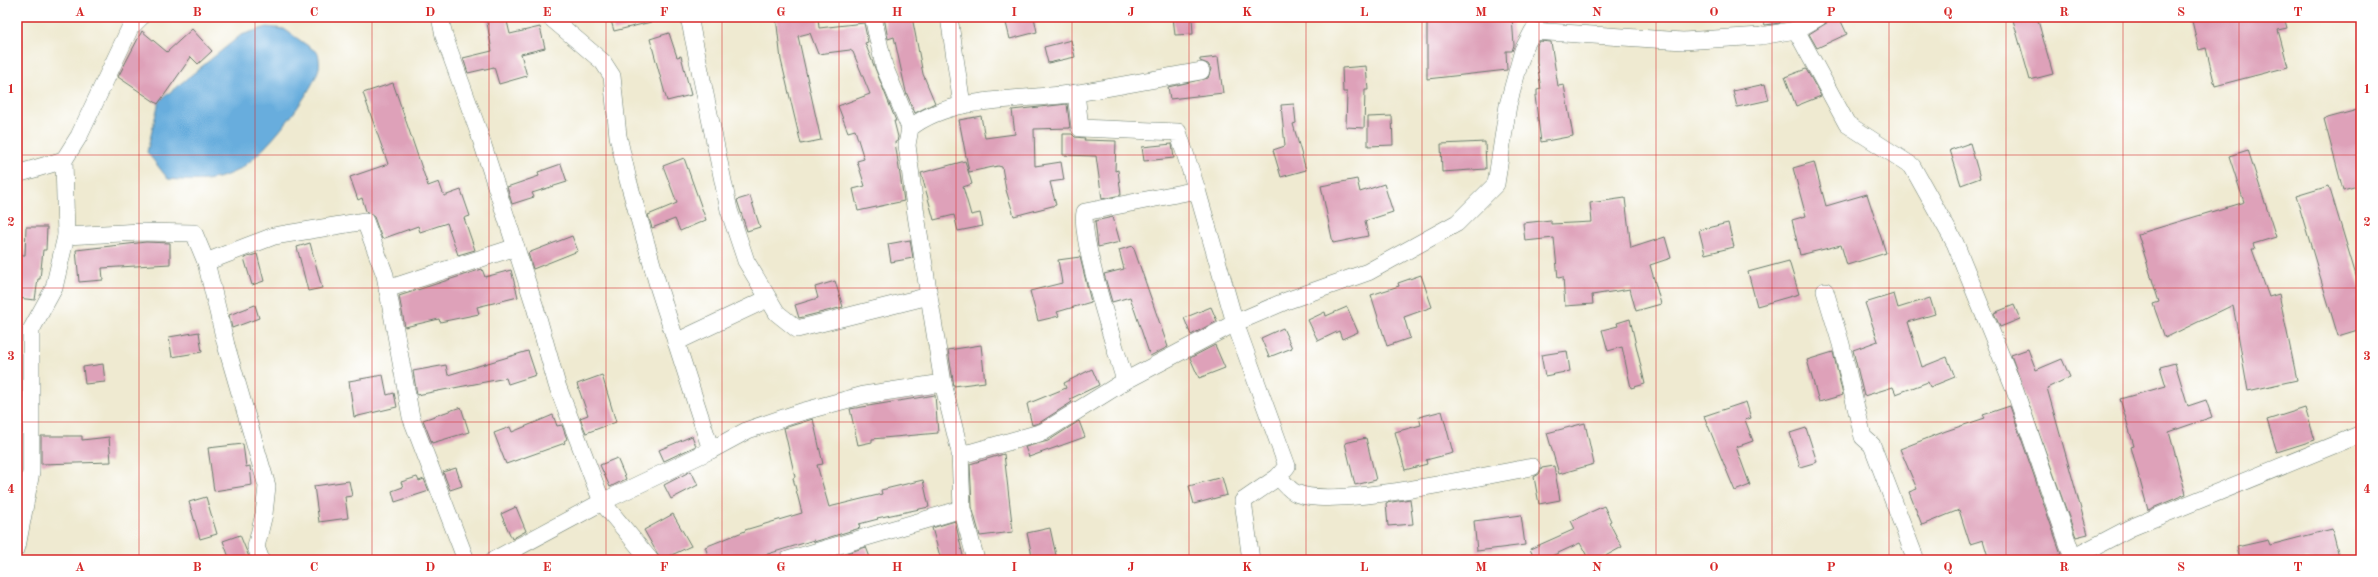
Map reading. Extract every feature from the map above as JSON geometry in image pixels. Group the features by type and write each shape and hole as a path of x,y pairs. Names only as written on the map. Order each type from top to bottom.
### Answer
{"street":[{"path":"17,547 31,472 31,330 54,288 66,236 64,160 80,136 130,28 141,17"},
{"path":"440,17 444,36 479,134 516,247 557,385 602,502 650,560"},
{"path":"550,17 603,62 612,76 618,136 628,180 676,342 712,450"},
{"path":"689,17 730,210 746,261 767,299 777,313 797,329 929,296"},
{"path":"873,17 884,66 910,128 908,145 929,296 943,383 960,452 962,509 976,560"},
{"path":"949,17 962,105"},
{"path":"960,452 969,453 1043,432 1125,381 1235,323 1286,301 1368,272 1457,223 1496,184 1508,105 1531,24 1683,41 1761,36 1796,30 1819,17"},
{"path":"1796,30 1847,124 1912,166 1955,243 2014,388 2071,559 2130,528 2361,434"},
{"path":"910,128 919,121 962,105 1076,93 1201,71"},
{"path":"1076,93 1080,128 1178,132 1197,190 1235,323 1287,466 1278,477 1243,501 1251,560"},
{"path":"17,174 64,160"},
{"path":"1125,381 1089,251 1083,218 1085,212 1197,190"},
{"path":"206,262 274,236 365,221 385,275 411,417 466,560"},
{"path":"66,236 141,232 194,233 206,262 226,345 266,486 264,514 256,547 261,560"},
{"path":"387,289 516,247"},
{"path":"1825,290 1841,344 1863,438 1872,444 1916,560"},
{"path":"676,342 767,299"},
{"path":"494,560 602,502 712,450 748,430 801,412 864,395 943,383"},
{"path":"1278,477 1295,493 1315,497 1359,496 1532,467"},
{"path":"788,560 962,509"}],"water":[{"path":"267,27 284,29 318,53 319,68 306,94 272,140 247,164 236,171 219,178 203,180 194,181 168,179 147,152 159,101 241,35"}],"building":[{"path":"486,17 506,17 510,34 540,27 545,48 521,54 527,76 499,84 494,67 468,73 463,58 492,51"},
{"path":"610,17 650,17 651,22 614,31"},
{"path":"776,17 818,17 819,28 864,23 868,42 865,43 896,121 894,121 898,137 897,142 895,142 904,201 858,211 853,189 865,186 857,161 864,159 855,130 848,132 838,106 870,94 853,52 850,50 818,54 810,33 798,36 821,140 801,144 781,60"},
{"path":"884,17 912,17 923,74 935,103 915,113 906,92 894,37 888,39"},
{"path":"1034,17 1037,32 1010,39 1006,23"},
{"path":"1173,17 1192,17 1193,34 1175,35"},
{"path":"1427,17 1512,17 1514,45 1512,51 1506,51 1507,70 1427,79"},
{"path":"1537,17 1547,17 1548,22 1537,21"},
{"path":"1761,17 1779,17 1780,23 1765,25"},
{"path":"1836,17 1839,17 1847,34 1817,48 1809,34"},
{"path":"2023,17 2037,17 2053,74 2030,80 2013,20"},
{"path":"2191,17 2284,17 2287,28 2278,30 2288,67 2215,86 2206,48 2199,50"},
{"path":"192,29 212,51 198,64 191,57 158,104 118,77 142,31 167,52"},
{"path":"669,33 677,57 681,56 691,95 667,101 650,39"},
{"path":"1071,40 1075,57 1048,63 1044,47"},
{"path":"1539,41 1551,42 1558,86 1564,85 1573,136 1541,142 1535,96 1537,96 1537,90 1541,89 1537,62 1537,45"},
{"path":"1218,57 1223,93 1170,99 1168,87 1208,78 1211,69 1208,64 1200,61 1200,59"},
{"path":"1366,66 1368,90 1365,90 1364,128 1346,127 1347,92 1343,92 1342,68"},
{"path":"1806,69 1821,96 1796,106 1785,77"},
{"path":"393,83 428,186 439,182 444,196 461,190 470,216 464,218 475,250 458,255 447,223 420,232 418,226 382,239 374,217 366,211 362,198 358,200 350,177 388,164 363,93"},
{"path":"1765,84 1769,100 1737,107 1733,91"},
{"path":"1067,104 1070,128 1034,129 1035,166 1061,162 1064,180 1050,182 1056,205 1014,216 1006,190 1002,167 998,166 969,172 959,120 981,116 985,138 1015,134 1012,110"},
{"path":"1294,104 1296,123 1293,124 1306,170 1281,177 1273,150 1285,146 1281,105"},
{"path":"2361,109 2361,185 2343,190 2324,119"},
{"path":"1392,116 1393,145 1368,146 1368,117"},
{"path":"1063,134 1072,134 1075,137 1085,138 1084,140 1116,141 1115,171 1118,170 1121,195 1102,199 1096,156 1063,155"},
{"path":"1485,142 1486,169 1442,172 1441,144"},
{"path":"1970,143 1980,178 1961,185 1950,150"},
{"path":"1172,144 1174,158 1144,161 1142,147"},
{"path":"2248,150 2276,237 2253,244 2255,249 2252,249 2269,297 2279,294 2297,380 2248,391 2233,305 2165,338 2153,304 2159,302 2138,234 2244,202 2229,156"},
{"path":"684,158 706,220 680,231 675,219 652,228 648,215 677,203 663,166"},
{"path":"965,161 972,184 963,187 971,215 980,213 983,226 958,231 954,215 934,220 921,173"},
{"path":"1814,162 1826,206 1867,194 1886,253 1847,265 1841,245 1800,255 1792,220 1806,216 1793,168"},
{"path":"561,164 567,182 532,193 534,197 512,204 507,187 539,176 538,172"},
{"path":"1357,179 1360,192 1384,184 1393,212 1365,221 1368,236 1333,243 1321,186"},
{"path":"2329,186 2361,292 2361,329 2338,336 2296,196"},
{"path":"750,196 760,227 747,231 737,200"},
{"path":"1625,198 1631,248 1665,237 1671,258 1650,265 1661,304 1636,311 1630,289 1592,295 1593,304 1565,306 1563,277 1558,278 1554,238 1525,241 1523,223 1551,220 1551,224 1592,222 1590,203"},
{"path":"1113,217 1120,242 1098,247 1095,221"},
{"path":"1728,223 1734,247 1705,254 1699,230"},
{"path":"26,227 47,227 46,250 43,250 40,279 38,279 35,300 17,298 17,255 25,255"},
{"path":"572,236 578,251 533,269 528,253"},
{"path":"910,240 913,258 891,262 888,244"},
{"path":"146,242 170,243 170,264 102,268 103,280 79,282 76,250"},
{"path":"310,243 322,288 308,291 297,247"},
{"path":"1133,246 1168,347 1150,356 1130,297 1112,302 1104,274 1124,269 1119,250"},
{"path":"257,254 264,281 252,285 244,258"},
{"path":"1080,257 1091,302 1057,312 1059,316 1038,321 1030,291 1062,283 1058,260"},
{"path":"1789,261 1799,294 1757,306 1748,272"},
{"path":"482,269 485,277 511,270 518,297 477,307 479,314 440,322 439,319 405,327 399,296"},
{"path":"1421,275 1432,307 1404,317 1410,338 1387,346 1371,295 1399,286 1398,283"},
{"path":"835,281 843,307 799,318 795,305 818,298 815,287"},
{"path":"1894,294 1898,308 1930,298 1935,314 1908,322 1922,367 1947,357 1955,377 1930,387 1928,382 1896,394 1893,387 1864,396 1853,350 1878,341 1865,303"},
{"path":"255,305 259,318 232,328 229,315"},
{"path":"2014,305 2020,319 2000,327 1994,313"},
{"path":"1211,307 1217,321 1191,335 1184,318"},
{"path":"1347,307 1358,332 1342,339 1339,331 1318,341 1308,320 1325,312 1326,316"},
{"path":"1630,319 1645,384 1631,388 1622,347 1608,351 1602,330 1618,326 1617,323"},
{"path":"1283,328 1292,348 1269,357 1261,338"},
{"path":"199,332 202,352 172,357 169,337"},
{"path":"981,345 985,382 954,386 948,350"},
{"path":"1215,345 1225,368 1199,378 1190,358"},
{"path":"2028,349 2036,370 2062,359 2070,377 2047,388 2088,534 2076,537 2011,355"},
{"path":"528,351 536,375 508,384 506,378 417,395 413,371 446,365 448,375"},
{"path":"1567,351 1570,371 1545,376 1541,355"},
{"path":"1833,352 1843,395 1819,402 1807,360"},
{"path":"2175,363 2188,406 2206,400 2212,417 2169,432 2186,494 2148,510 2131,447 2134,446 2120,399 2166,386 2160,367"},
{"path":"103,364 105,382 85,384 83,367"},
{"path":"1092,369 1099,385 1070,399 1072,402 1039,423 1032,425 1027,404 1066,388 1064,383"},
{"path":"383,375 387,395 394,393 397,407 354,417 349,381"},
{"path":"602,375 616,422 586,433 580,418 588,415 577,384"},
{"path":"935,395 938,433 872,439 872,442 858,445 850,409"},
{"path":"1746,402 1751,418 1745,420 1753,441 1736,447 1750,485 1735,491 1704,416"},
{"path":"2010,406 2061,554 2046,560 1989,560 1983,540 1970,544 1959,510 1922,525 1909,492 1917,489 1900,449 1985,418 1983,415"},
{"path":"461,407 469,432 432,443 423,420"},
{"path":"2305,408 2315,440 2277,452 2267,420"},
{"path":"1442,411 1453,453 1426,460 1427,464 1405,470 1395,432 1421,425 1419,417"},
{"path":"553,415 557,426 562,425 567,439 564,441 565,443 506,464 494,433 510,427 512,432"},
{"path":"813,419 823,464 817,465 829,507 882,494 881,490 923,480 929,507 877,518 878,519 859,524 860,528 748,560 710,560 705,547 745,530 802,513 793,478 795,477 784,428"},
{"path":"1079,421 1085,437 1029,457 1025,447 1048,441"},
{"path":"1585,423 1594,464 1559,474 1547,433"},
{"path":"1806,428 1817,462 1800,467 1790,433"},
{"path":"41,436 82,436 82,440 109,437 111,462 41,464"},
{"path":"692,436 696,446 664,461 659,450"},
{"path":"1366,438 1376,480 1355,485 1345,443"},
{"path":"243,444 246,467 250,466 252,485 214,491 208,448"},
{"path":"1004,454 1013,532 980,536 972,507 970,464"},
{"path":"617,458 626,479 610,487 600,465"},
{"path":"1554,466 1560,500 1539,504 1534,477 1539,474 1542,468"},
{"path":"456,468 462,486 450,490 443,472"},
{"path":"691,471 698,485 671,499 664,485"},
{"path":"417,477 419,481 424,479 429,491 395,502 392,491 403,487 401,482"},
{"path":"1222,477 1227,495 1194,504 1189,486"},
{"path":"349,481 352,496 345,497 348,518 319,522 314,486"},
{"path":"206,497 217,534 200,539 189,502"},
{"path":"1410,499 1413,524 1388,526 1386,503"},
{"path":"1604,506 1611,521 1609,522 1622,547 1598,560 1589,560 1580,543 1543,560 1535,560 1530,549 1575,529 1571,521"},
{"path":"516,507 526,531 512,539 501,514"},
{"path":"673,514 691,546 661,560 644,530"},
{"path":"1521,515 1525,545 1477,551 1474,521"},
{"path":"955,521 964,560 941,560 932,528"},
{"path":"1050,528 1057,560 1033,560 1027,533"},
{"path":"2332,529 2340,560 2240,560 2237,547 2268,540 2270,545"},
{"path":"240,535 249,557 240,560 230,560 223,541"},
{"path":"866,547 871,560 849,560 847,553"}]}
